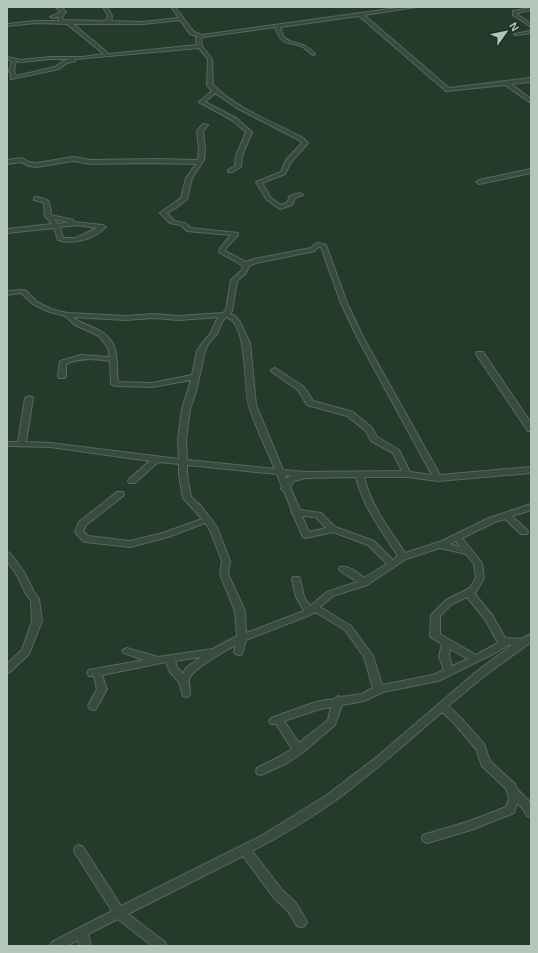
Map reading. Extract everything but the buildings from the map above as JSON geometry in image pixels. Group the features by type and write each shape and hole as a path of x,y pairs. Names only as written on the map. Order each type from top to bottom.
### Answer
{"street":[{"path":"58,7 64,12 62,14 61,21"},
{"path":"104,7 110,16 108,23"},
{"path":"173,7 192,33 202,36 414,7"},
{"path":"531,9 515,12 515,15 531,26"},
{"path":"62,14 51,18 68,22 108,55"},
{"path":"361,15 448,90 531,80"},
{"path":"7,25 68,22 108,23 181,19"},
{"path":"277,26 283,38 291,43 305,46 312,54"},
{"path":"516,34 531,32"},
{"path":"202,36 198,38 200,46 210,59 210,85 215,91 226,99 302,139 306,143 288,161 283,173 260,182 269,198 280,207 290,204 292,198 300,195"},
{"path":"7,82 14,78 57,68 65,62 83,58 200,46"},
{"path":"7,58 14,61 83,58"},
{"path":"14,61 11,71 14,78"},
{"path":"506,82 531,101"},
{"path":"215,91 202,102 234,119 249,132 239,156 238,167 230,171"},
{"path":"205,125 200,131 202,150 199,162 189,178 184,199 164,213 172,222 183,224 189,230 236,234 223,248 222,252 246,265"},
{"path":"7,162 22,160 26,164 44,165 62,160 82,160 91,162 166,160 199,162"},
{"path":"479,182 531,171"},
{"path":"36,199 44,200 46,203 48,216 57,226 60,239 68,242 86,237 103,227 48,216"},
{"path":"7,231 77,223"},
{"path":"239,652 242,638 240,611 224,574 226,562 214,529 198,508 187,498 183,475 184,462 182,440 186,409 205,343 211,338 219,321 229,311 234,280 244,272 246,265 254,261 313,250 318,244 324,246 344,302 360,337 438,478"},
{"path":"7,293 23,291 35,303 49,310 66,314 126,318 225,315 236,319 244,336 250,370 252,405 295,512 306,535 332,529"},
{"path":"66,314 73,322 89,327 103,335 112,347 114,353 112,359 115,384 152,386 194,378"},
{"path":"480,354 531,429"},
{"path":"62,376 63,363 70,359 82,356 112,359"},
{"path":"274,370 301,389 310,403 350,414 369,430 374,439 396,452 407,474"},
{"path":"22,444 29,398"},
{"path":"7,444 50,445 156,459 306,475 407,474 438,478 531,470"},
{"path":"132,481 156,459"},
{"path":"286,489 291,480 306,475"},
{"path":"360,475 370,507 403,557"},
{"path":"120,494 82,524 79,532 86,540 130,544 165,535 206,520"},
{"path":"184,681 189,672 215,652 242,638 296,618 312,609 330,594 364,583 403,557 440,545 506,515 531,507"},
{"path":"295,512 318,515 332,529 371,543 392,564"},
{"path":"506,515 524,532"},
{"path":"457,537 478,563 480,578 473,590 449,602 436,615 435,636 476,659"},
{"path":"440,545 468,552"},
{"path":"7,555 21,574 30,594 35,599 37,621 26,652 7,669"},
{"path":"343,569 354,574 364,583"},
{"path":"296,579 300,597 312,609 348,628 368,656 375,681 378,688 381,689"},
{"path":"468,592 489,618 502,644"},
{"path":"56,946 296,821 356,780 496,661 531,637"},
{"path":"298,750 276,720 318,705 338,700 364,697 381,689 435,678 476,659 507,641 521,643"},
{"path":"447,643 444,656 449,672"},
{"path":"127,651 159,660"},
{"path":"93,706 102,689 95,673 159,660 215,652"},
{"path":"170,659 173,669 184,681 186,693"},
{"path":"261,771 283,760 298,750 332,722 338,700"},
{"path":"427,838 471,825 510,810 514,798 511,787 486,763 480,746 443,707"},
{"path":"512,791 528,807 531,813"},
{"path":"244,849 278,894 292,907 301,922"},
{"path":"79,850 119,913 162,946"},
{"path":"82,932 85,946"}]}
